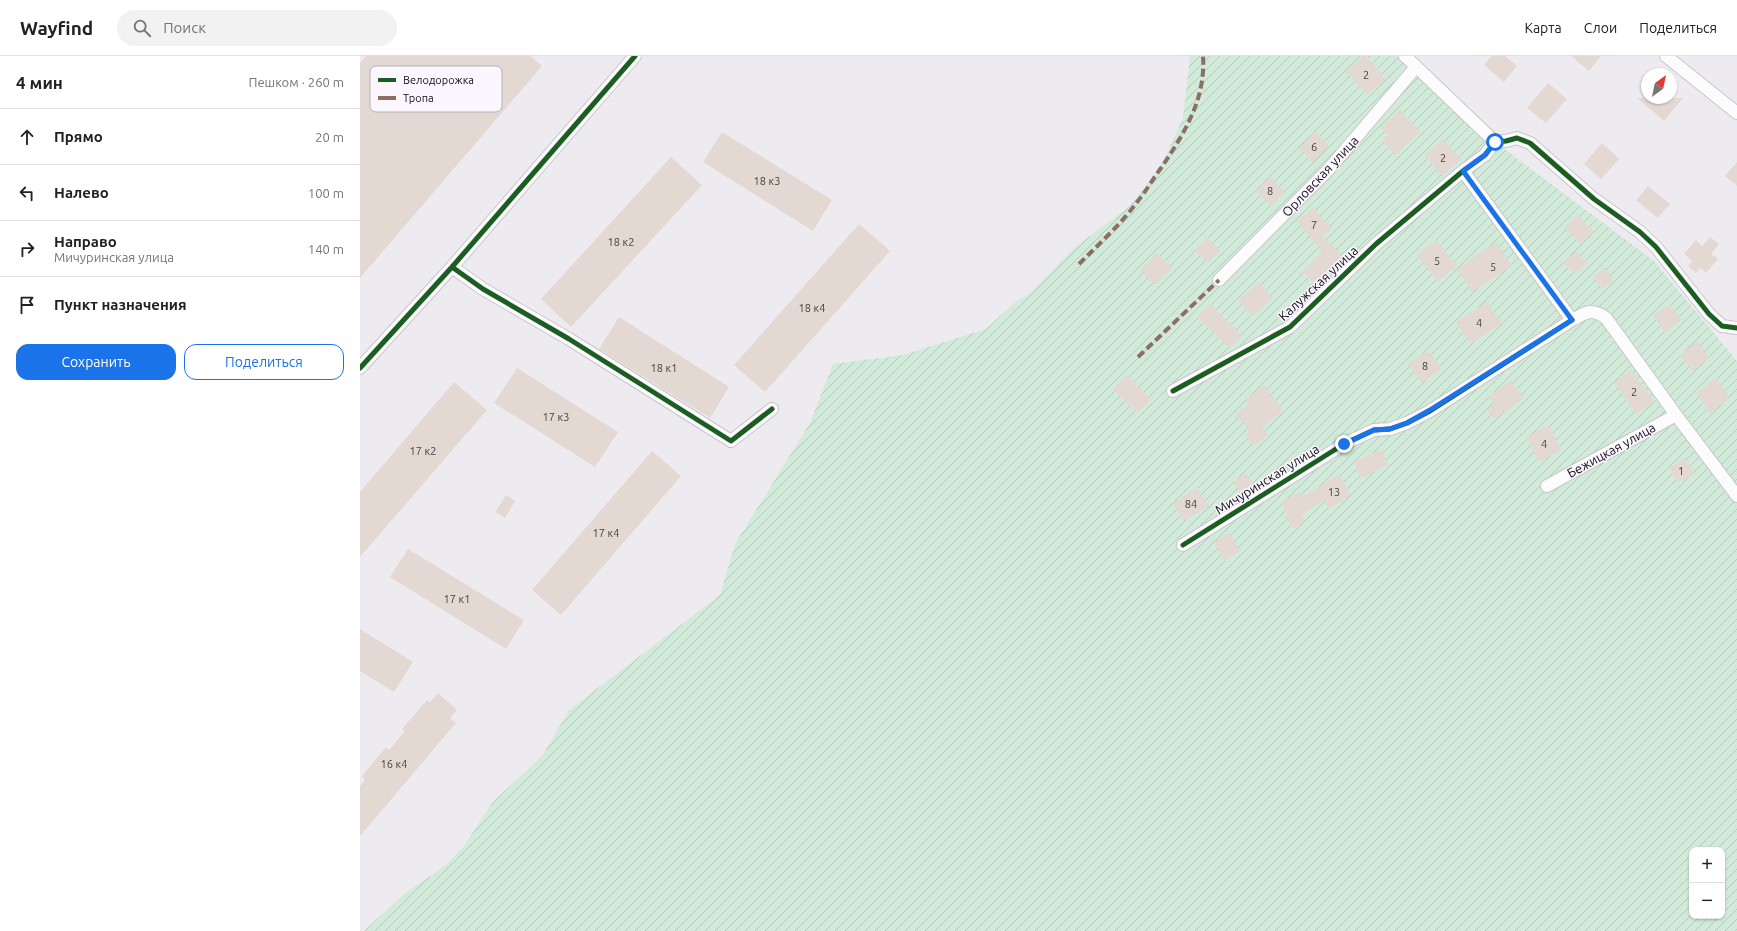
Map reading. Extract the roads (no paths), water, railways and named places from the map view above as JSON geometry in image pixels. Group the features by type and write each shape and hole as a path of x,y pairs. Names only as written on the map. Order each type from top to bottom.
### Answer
{"street":[{"path":"360,368 452,268 635,56"},
{"path":"1405,56 1495,142 1517,138 1530,143 1594,199 1640,232 1656,247 1709,314 1722,326 1737,328"},
{"path":"1666,56 1737,113"},
{"name":"Орловская улица","path":"1219,280 1328,170 1416,67"},
{"name":"Калужская улица","path":"1173,390 1290,327 1376,244 1463,171 1485,155 1495,142"},
{"path":"1463,171 1572,320"},
{"path":"452,268 483,289 570,339 731,441 772,409"},
{"name":"Мичуринская улица","path":"1183,545 1344,444 1374,430 1390,429 1407,423 1586,312 1596,311 1606,318 1676,415"},
{"path":"1676,415 1737,496"},
{"name":"Бежицкая улица","path":"1546,486 1676,415"}]}
